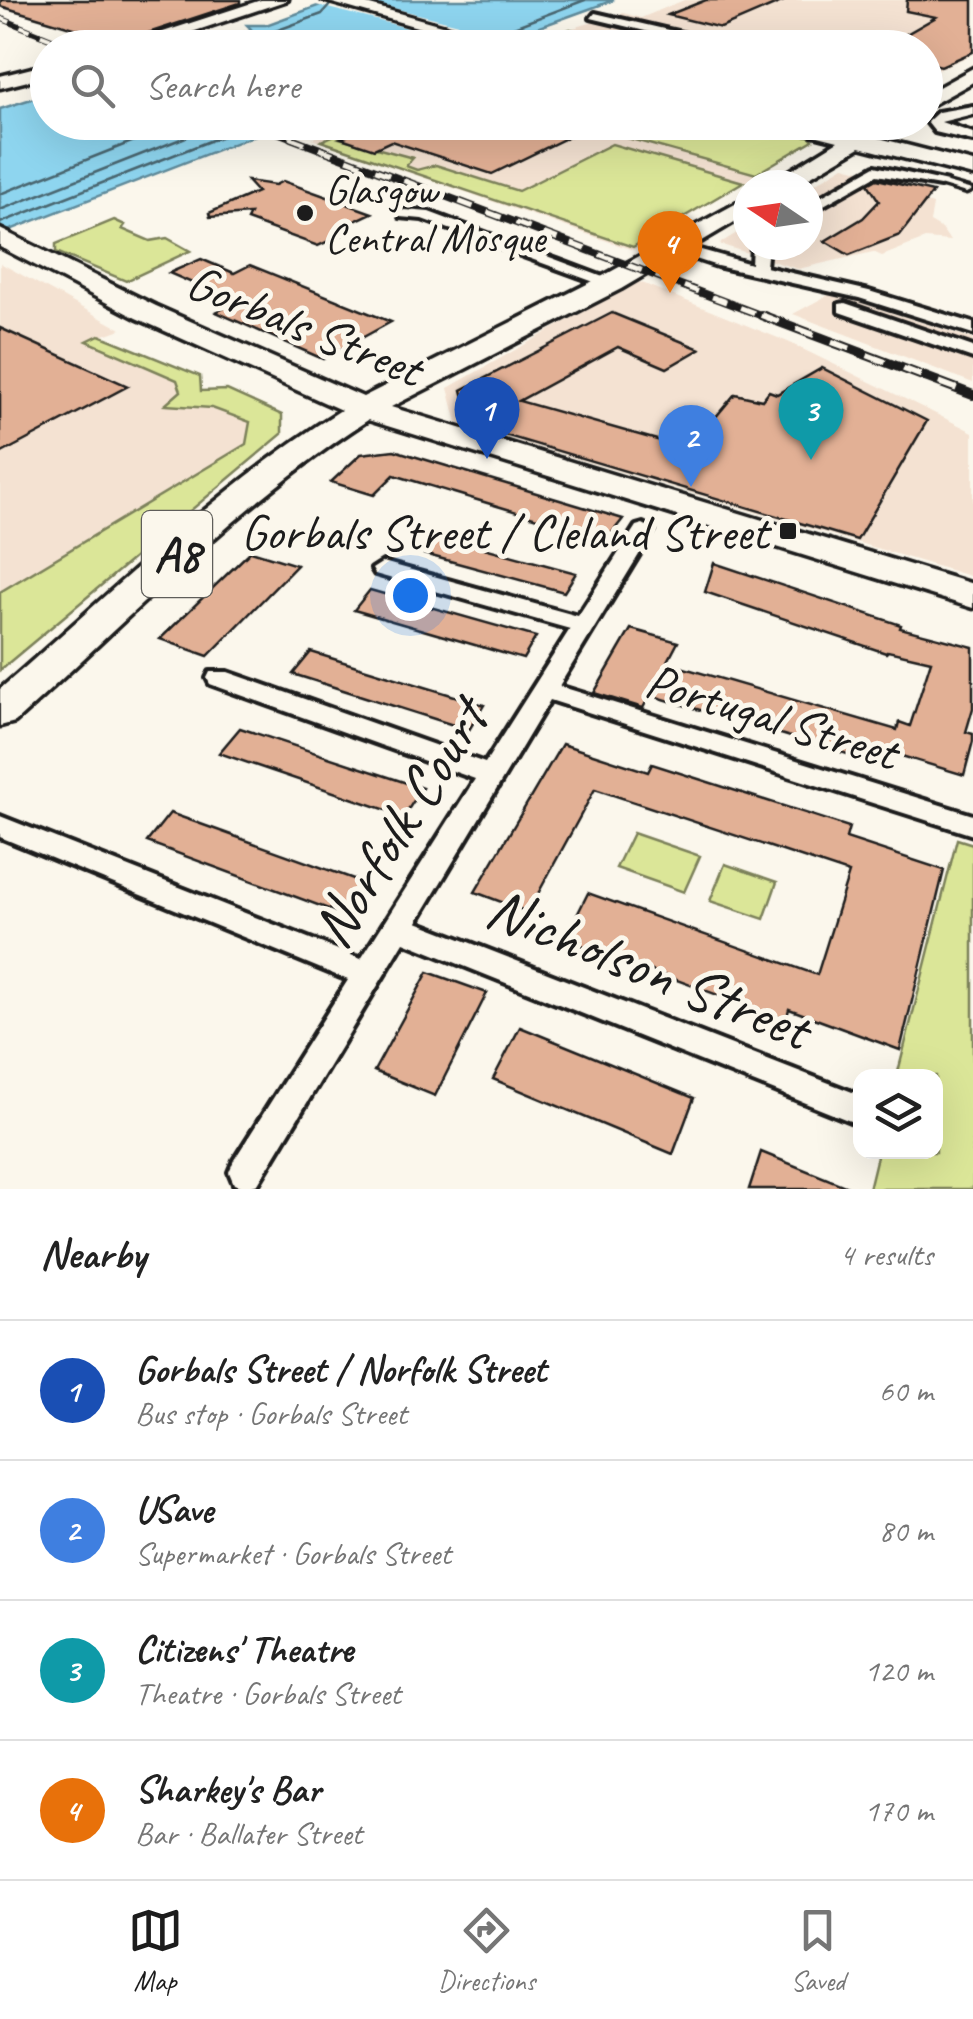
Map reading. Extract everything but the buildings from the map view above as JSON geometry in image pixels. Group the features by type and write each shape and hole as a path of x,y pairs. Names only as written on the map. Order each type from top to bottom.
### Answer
{"main road":[{"path":"182,30 279,0"},
{"path":"331,0 448,30"},
{"path":"943,84 973,63"},
{"path":"0,82 30,74"},
{"path":"943,87 973,74"},
{"path":"804,170 854,140"},
{"path":"892,140 971,183"},
{"path":"913,140 973,156"},
{"name":"A8","path":"0,712 277,466 364,409 610,284 733,213"},
{"name":"Gorbals Street","path":"5,240 146,312 364,409 973,596"}],"street":[{"path":"595,16 655,30"},
{"path":"943,116 973,110"},
{"path":"943,130 973,137"},
{"path":"823,201 869,172 883,168 940,182 971,183"},
{"path":"405,214 424,215 610,284"},
{"path":"676,248 863,294 973,329"},
{"path":"758,270 759,260"},
{"path":"845,308 973,353"},
{"name":"Norfolk Court","path":"246,1172 642,530"},
{"path":"383,569 585,626"},
{"path":"219,678 492,776"},
{"name":"Portugal Street","path":"545,690 973,825"},
{"path":"0,826 368,975"},
{"name":"Nicholson Street","path":"398,927 853,1107"}],"shaded area":[{"path":"684,0 973,0 973,54 943,67 943,30 570,29 623,13 641,18"},
{"path":"315,140 813,140 764,170 733,170 733,189 633,250"},
{"path":"844,166 893,178 903,195 933,205 930,222 942,229 950,241 925,239 882,256 873,252 798,269 770,260 823,260 823,179"},
{"path":"733,235 733,248 719,244"},
{"path":"0,263 121,329 88,341 177,380 181,391 166,405 212,408 251,422 246,444 0,592"},
{"path":"637,281 788,342 973,432 973,577 457,423 448,388"},
{"path":"832,293 973,339 973,383 793,314"}],"green space":[{"path":"346,140 413,158 406,166 417,170 436,165 518,191 612,144 733,179 733,188 633,247 321,141"},
{"path":"634,140 813,140 763,170 742,170"},
{"path":"114,220 125,225 122,229 150,241 167,238 190,251 126,281 56,252 56,244"},
{"path":"99,335 200,376 201,391 227,390 282,415 282,434 0,670 0,592 246,444 250,422 212,408 165,405 181,391 177,380 87,341"},
{"path":"633,833 700,856 684,892 616,868"},
{"path":"957,839 973,844 973,1189 869,1189 876,1159 943,1159 943,1069 899,1069"},
{"path":"725,864 777,882 764,919 710,901"}],"water":[{"path":"334,0 614,0 531,30 250,30 247,25 266,25"},
{"path":"30,99 30,140 243,140 0,234 0,109"}],"pier":[{"path":"360,0 484,30 415,30 312,4"}],"railway":[{"path":"0,18 30,30"},
{"path":"296,140 768,318"},
{"path":"761,315 973,395"}],"place":[{"name":"Glasgow Central Mosque","path":"305,213"},
{"name":"Sharkey's Bar","path":"670,293"},
{"name":"Gorbals Street / Norfolk Street","path":"487,459"},
{"name":"Citizens' Theatre","path":"811,460"},
{"name":"USave","path":"691,487"},
{"name":"Gorbals Street / Cleland Street","path":"788,531"}]}
